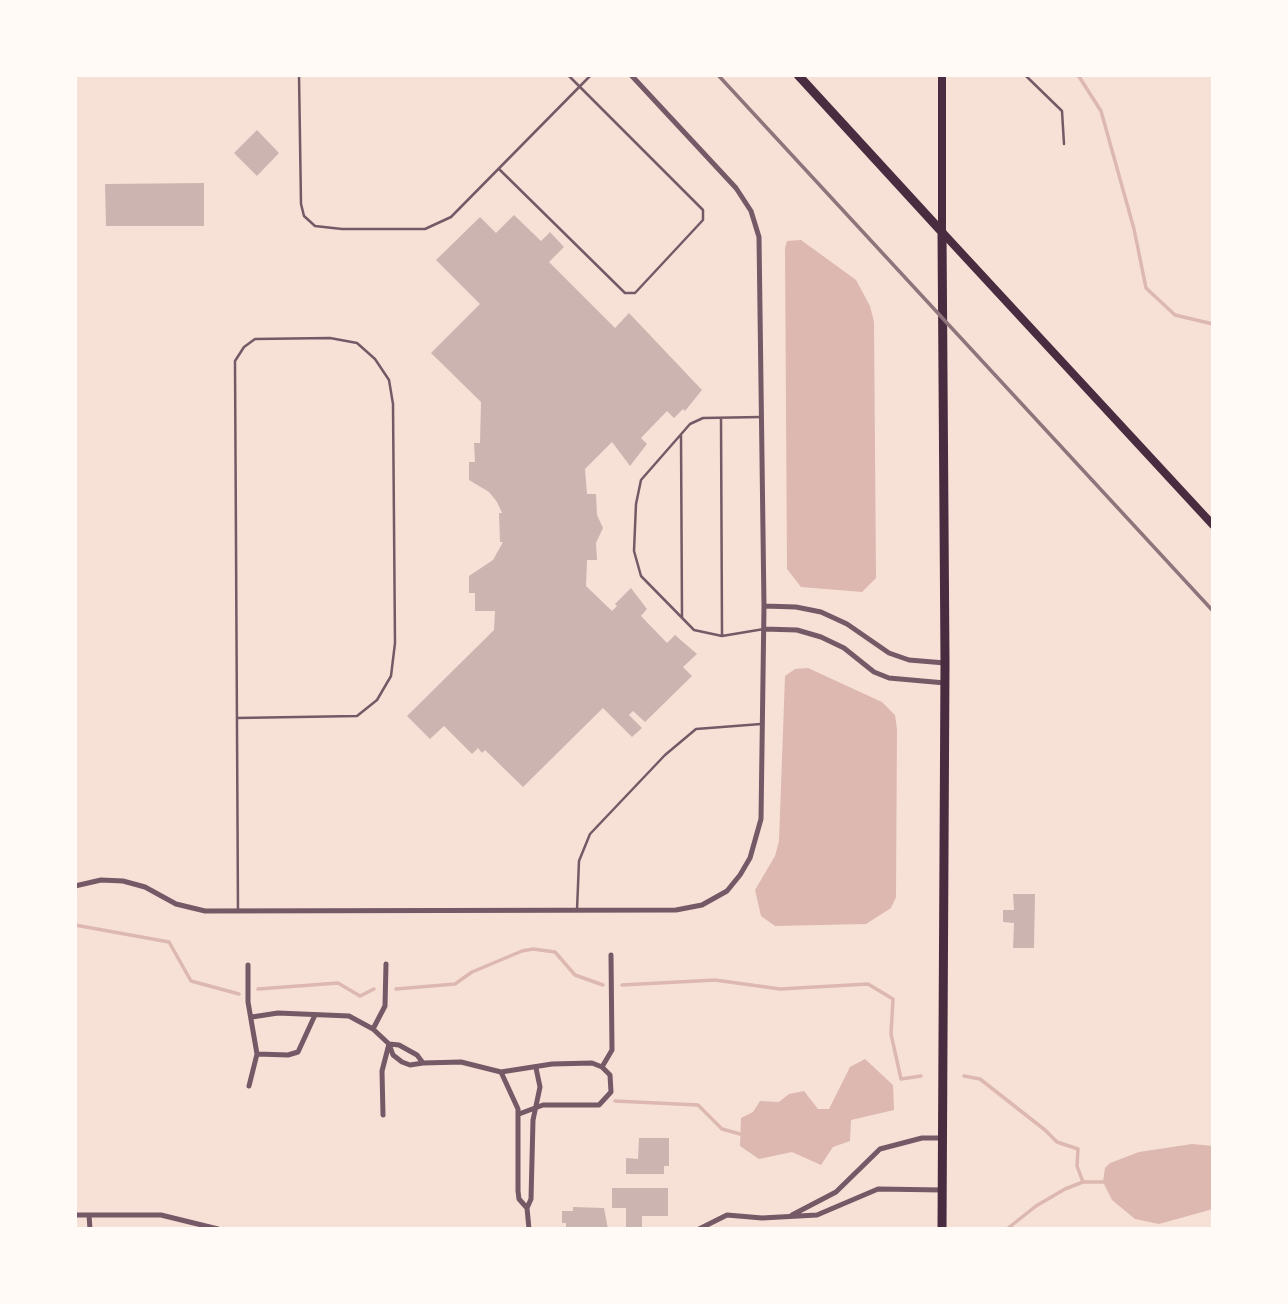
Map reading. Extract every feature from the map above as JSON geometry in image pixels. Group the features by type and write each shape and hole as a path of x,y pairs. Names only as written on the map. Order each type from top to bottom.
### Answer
{"main road":[{"path":"798,75 1213,525"},
{"path":"942,75 945,663 942,1229"}],"street":[{"path":"75,886 101,880 123,881 191,909 238,912 676,910 702,905 727,891 750,858 761,819 764,629 759,237 751,211 736,188 631,75"},
{"path":"764,606 796,607 821,612 847,624 889,653 909,660 945,663"},
{"path":"764,629 797,630 821,637 844,648 874,672 889,677 944,683"},
{"path":"602,1067 612,1050 611,955"},
{"path":"373,1029 385,1006 386,964"},
{"path":"248,965 248,1002 252,1017 252,1040 257,1054 249,1086"},
{"path":"252,1017 278,1013 349,1016 373,1029 389,1044 393,1055 410,1065 461,1062 500,1072 559,1063 592,1063 602,1067 610,1075 612,1087 608,1097 599,1105 536,1107 519,1114"},
{"path":"257,1054 288,1055 298,1052 315,1015"},
{"path":"389,1044 399,1045 417,1055 423,1063"},
{"path":"383,1115 382,1071 389,1044"},
{"path":"529,1229 527,1208 531,1199 536,1107 540,1087 536,1068"},
{"path":"500,1072 517,1103 518,1191 519,1199 527,1208"},
{"path":"789,1217 836,1192 880,1149 922,1138 942,1138"},
{"path":"848,1182 855,1198"},
{"path":"701,1228 727,1215 817,1215 878,1189 942,1190"},
{"path":"75,1215 161,1215 218,1229"},
{"path":"89,1216 90,1229"}],"lane":[{"path":"299,75 301,204 304,216 315,226 342,229 425,229 451,217 591,75"},
{"path":"499,169 625,293 635,293 703,220 704,210 568,75"},
{"path":"1025,75 1062,111 1064,144"},
{"path":"237,718 357,716 377,700 391,676 395,643 393,404 389,380 375,359 357,343 330,338 255,339 244,347 235,361 238,912"},
{"path":"761,418 703,418 690,424 641,480 636,504 634,551 641,576 694,630 722,636 764,629"},
{"path":"721,418 722,636"},
{"path":"681,435 682,619"},
{"path":"577,911 579,861 590,834 666,755 696,729 762,724"}],"shaded area":[{"path":"801,240 856,280 870,306 874,322 876,578 862,592 801,587 787,569 785,248 787,241"},
{"path":"808,668 882,702 895,715 896,897 891,908 866,924 775,926 761,916 755,890 775,856 779,841 785,676 795,669"},
{"path":"865,1059 893,1085 894,1110 851,1120 850,1141 833,1147 821,1165 792,1152 759,1159 740,1146 741,1118 753,1112 760,1101 779,1102 789,1094 804,1091 818,1109 829,1109 850,1067"},
{"path":"1192,1144 1213,1146 1213,1209 1159,1224 1135,1219 1112,1200 1103,1182 1105,1168 1110,1163 1139,1152"}],"building":[{"path":"257,130 279,153 257,176 234,153"},
{"path":"204,183 204,226 106,226 105,184"},
{"path":"514,215 541,241 550,232 564,247 549,262 615,328 629,313 702,390 685,411 683,409 674,418 667,411 641,438 647,444 630,466 612,442 585,469 587,494 596,494 597,515 603,528 596,543 597,560 587,560 586,586 612,611 617,606 615,604 631,588 647,609 641,616 667,643 675,635 697,654 683,667 692,676 645,722 633,711 629,715 642,728 632,737 603,708 523,787 485,750 482,753 478,748 472,754 444,726 430,739 407,716 494,630 495,611 475,611 475,593 469,593 469,576 493,560 503,542 500,542 499,513 502,513 497,502 489,492 469,480 469,462 475,462 474,443 480,443 481,402 431,353 480,304 436,260 480,217 496,233"},
{"path":"1013,894 1035,894 1034,948 1013,948 1014,923 1003,922 1003,910 1014,910"},
{"path":"639,1138 669,1138 669,1166 664,1166 664,1174 626,1174 626,1158 638,1159"},
{"path":"612,1188 668,1188 668,1216 642,1216 642,1228 626,1228 626,1208 612,1208"},
{"path":"573,1207 604,1208 608,1229 566,1229 566,1223 562,1223 562,1211 573,1211"}],"waterway":[{"path":"1078,75 1101,111 1134,229 1146,288 1175,315 1213,324"},
{"path":"75,925 169,942 191,981 239,994"},
{"path":"396,989 455,984 472,972 533,949 555,952 575,975 603,985"},
{"path":"622,985 715,980 780,989 868,984 893,999 891,1034 901,1079 921,1076"},
{"path":"258,989 338,983 360,996 374,989"},
{"path":"964,1076 980,1079 1057,1142 1078,1149 1077,1166 1083,1182"},
{"path":"615,1101 698,1105 722,1129 740,1134"},
{"path":"1007,1229 1036,1206 1065,1189 1083,1182 1106,1182"}],"railway":[{"path":"718,75 1213,611"}]}
